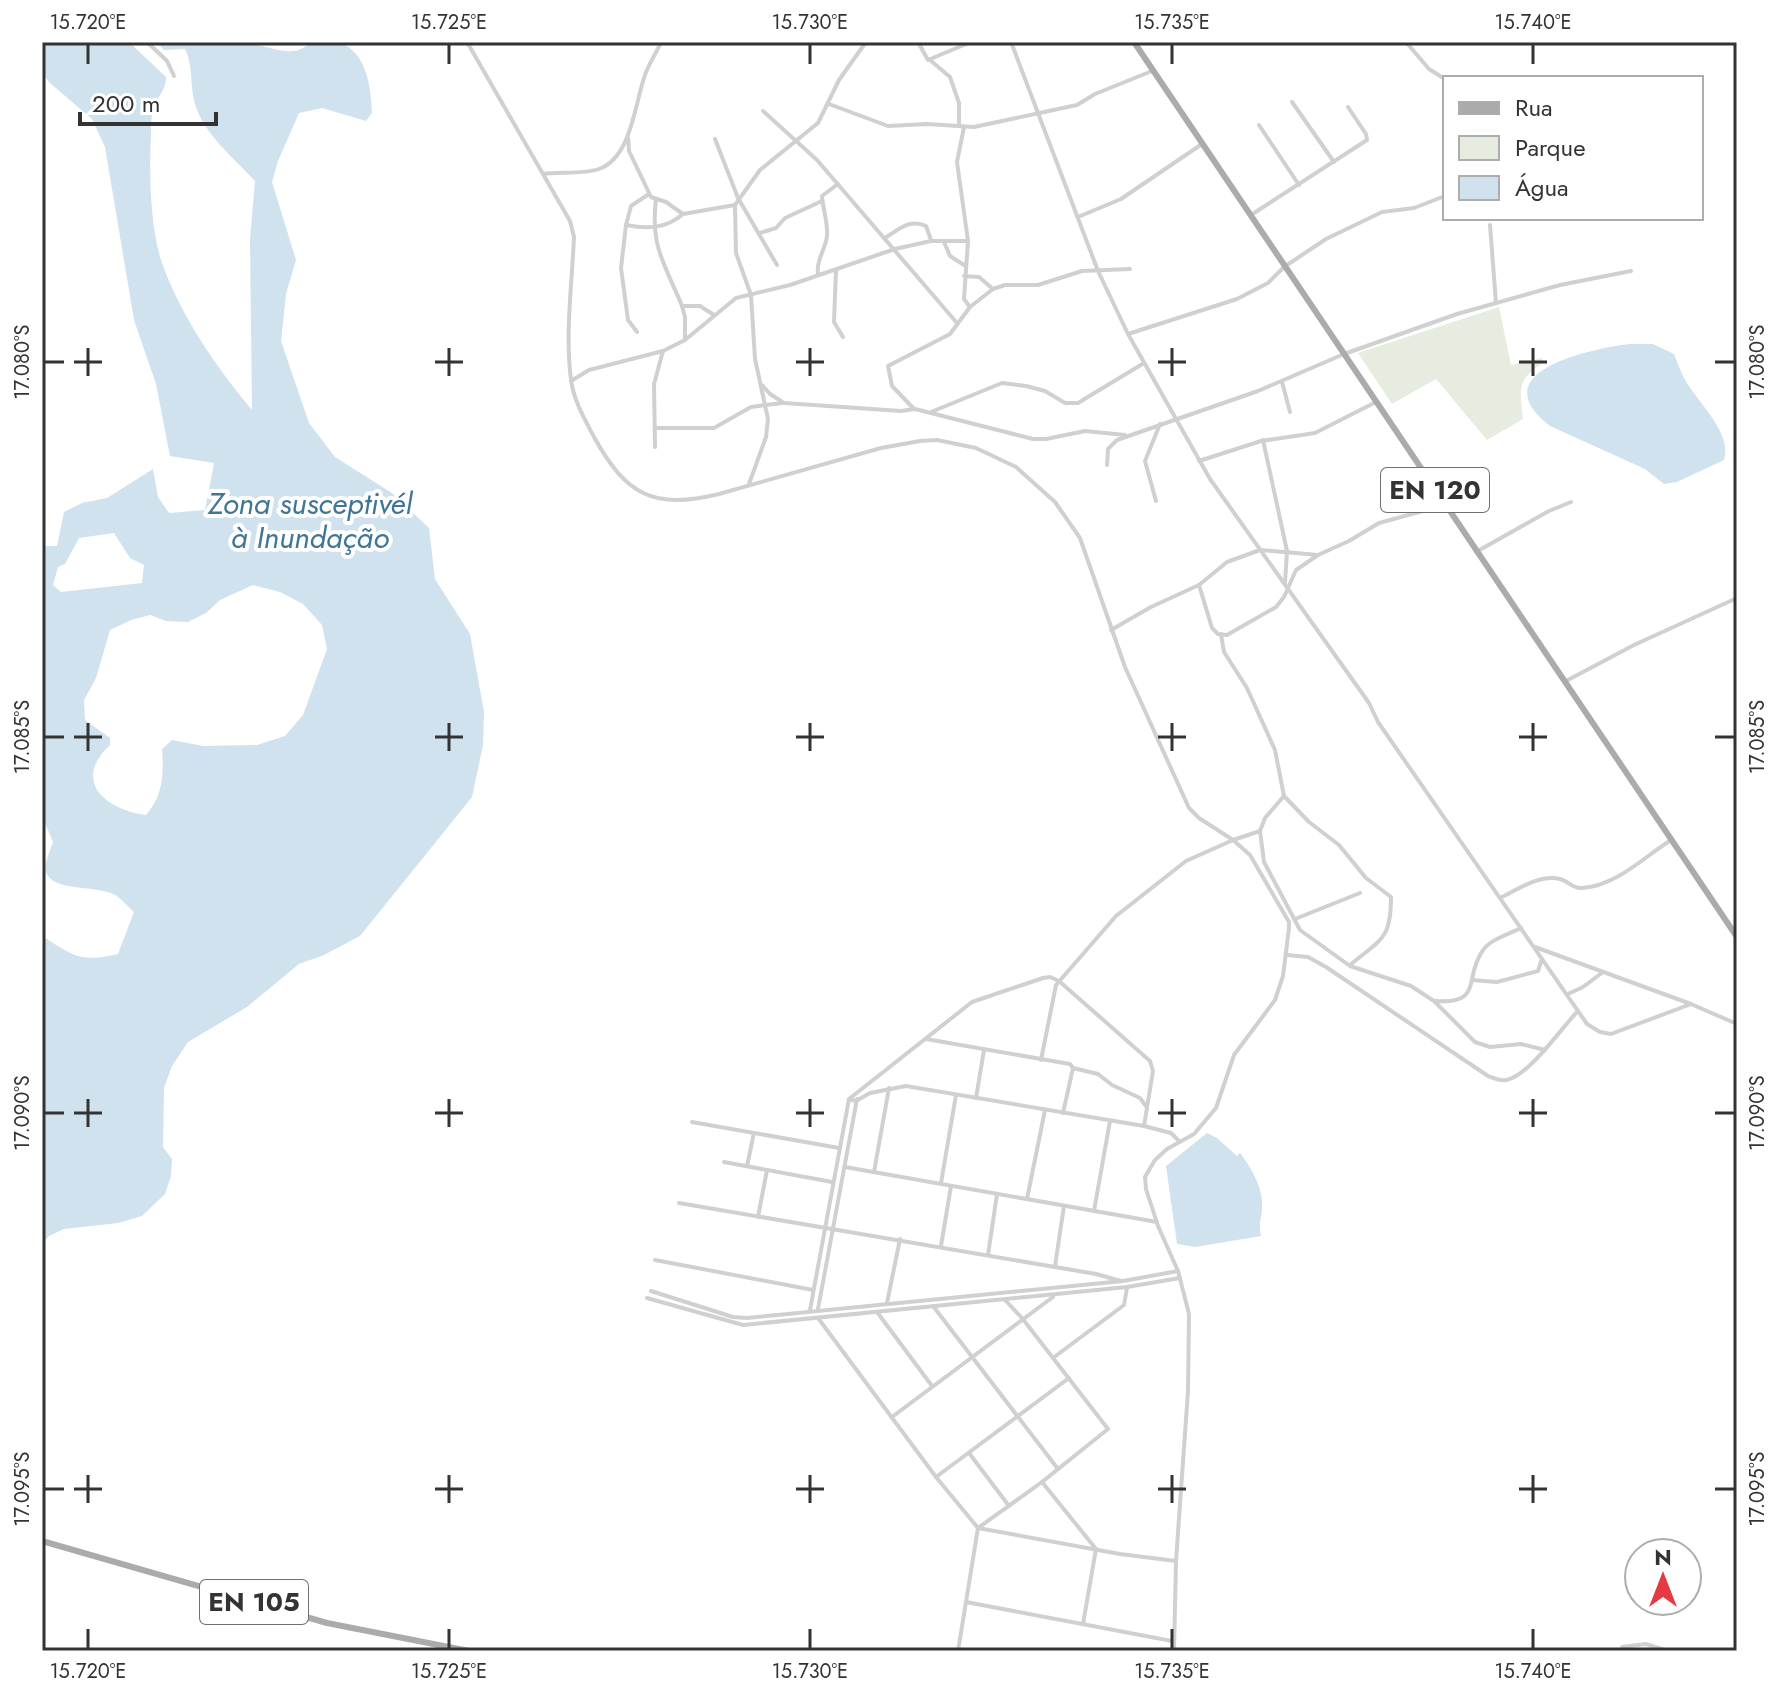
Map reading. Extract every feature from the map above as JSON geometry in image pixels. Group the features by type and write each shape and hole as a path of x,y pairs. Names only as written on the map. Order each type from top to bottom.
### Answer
{"main road":[{"name":"EN 120","path":"1134,42 1737,937"},
{"name":"EN 105","path":"42,1541 327,1623 469,1651"}],"street":[{"path":"147,42 167,61 174,76"},
{"path":"467,42 570,221 574,237 569,355 571,381 580,411 603,454 614,470 635,490 674,501 692,500 881,448 920,441 955,443 995,456 1016,467 1033,480 1072,524 1111,630 1189,808 1250,855 1300,930 1350,966 1401,981 1434,1001 1475,1042 1490,1047 1521,1044 1545,1050"},
{"path":"543,174 597,171 611,160 637,113 652,54 661,42"},
{"path":"749,484 766,437 768,419 752,336 751,295 736,253 735,205 760,170 818,123 839,80 866,42"},
{"path":"918,42 925,58 950,77 959,100 962,126 957,168 969,253 964,265 964,299 970,307"},
{"path":"930,60 971,42"},
{"path":"1011,42 1098,271 1128,334 1199,461 1369,703 1378,722 1587,1024 1611,1034 1691,1004"},
{"path":"1406,42 1429,69 1443,78"},
{"path":"829,104 888,126 988,126 1077,105 1095,94 1153,70"},
{"path":"1292,102 1334,162"},
{"path":"1250,216 1367,140 1348,107"},
{"path":"763,111 817,160 957,323"},
{"path":"1259,125 1299,185"},
{"path":"627,136 629,151 649,194 683,214"},
{"path":"715,139 738,198 777,265"},
{"path":"1078,217 1121,199 1202,144"},
{"path":"818,275 818,261 827,230 822,196 838,184"},
{"path":"637,332 628,320 622,278 626,225 631,206 649,194"},
{"path":"1128,334 1237,299 1268,283 1284,267 1322,240 1387,211 1414,208 1443,197"},
{"path":"656,199 653,228 661,261 682,306 685,340"},
{"path":"760,233 776,228 785,218 822,201"},
{"path":"626,225 653,228 683,214 735,205"},
{"path":"885,238 905,225 916,223 926,226 931,241"},
{"path":"1490,225 1496,303"},
{"path":"571,381 589,370 663,351 685,340 736,298 895,249 931,241 968,241"},
{"path":"944,242 950,256 964,265"},
{"path":"836,269 834,322 843,337"},
{"path":"915,409 892,386 888,366 950,334 970,307 993,289 1005,285 1038,285 1079,272 1130,269"},
{"path":"1107,465 1108,449 1112,443 1282,382 1344,354 1457,314 1571,282 1631,271"},
{"path":"964,276 979,277 993,289"},
{"path":"682,306 700,306 714,315"},
{"path":"655,447 654,384 663,351"},
{"path":"930,413 1002,383 1045,391 1072,405 1144,363"},
{"path":"1282,382 1290,412"},
{"path":"761,383 784,403"},
{"path":"1199,461 1263,440 1315,433 1376,402"},
{"path":"655,428 714,428 751,407 784,403 915,409 1033,439 1085,431 1130,435"},
{"path":"1156,501 1145,461 1160,424"},
{"path":"1263,440 1287,551 1286,586"},
{"path":"1476,552 1571,502"},
{"path":"1199,585 1212,628 1221,634 1234,631 1276,607 1296,570 1318,555 1379,523 1445,505"},
{"path":"1111,630 1199,585 1227,562 1260,550 1318,555"},
{"path":"1564,682 1634,645 1737,598"},
{"path":"1221,634 1224,652 1247,688 1275,750 1284,796 1309,822 1339,845 1366,878 1391,897 1388,930 1350,966"},
{"path":"1174,1651 1189,1314 1178,1271 1146,1189 1145,1177 1155,1160 1167,1149 1194,1134 1211,1116 1221,1097 1234,1055 1267,1013 1280,986 1292,920 1264,862 1260,831 1265,818 1284,796"},
{"path":"1041,1060 1056,985 1116,916 1186,861 1260,831"},
{"path":"1500,898 1543,880 1561,879 1580,889 1607,882 1671,840"},
{"path":"1292,920 1360,893"},
{"path":"1434,1001 1453,1002 1469,994 1474,969 1485,947 1521,928"},
{"path":"1535,947 1737,1024"},
{"path":"1287,955 1308,957 1326,967 1488,1076 1507,1080 1545,1050 1578,1011"},
{"path":"1472,980 1497,982 1538,971 1542,958"},
{"path":"1568,994 1603,972"},
{"path":"849,1099 979,998 1050,977 1059,981 1150,1061 1153,1071 1144,1126"},
{"path":"926,1039 1070,1064 1073,1068 1098,1074 1112,1085 1140,1098 1147,1107"},
{"path":"976,1098 984,1050"},
{"path":"1063,1113 1073,1068"},
{"path":"849,1099 856,1101 889,1088 906,1086 1144,1126 1171,1133 1180,1142"},
{"path":"874,1172 889,1088"},
{"path":"818,1309 857,1095"},
{"path":"941,1184 956,1095"},
{"path":"810,1310 849,1099"},
{"path":"1027,1199 1045,1110"},
{"path":"1094,1211 1110,1121"},
{"path":"692,1122 839,1148"},
{"path":"747,1166 754,1133"},
{"path":"724,1162 833,1182"},
{"path":"845,1167 1157,1222"},
{"path":"758,1217 767,1170"},
{"path":"941,1246 951,1186"},
{"path":"988,1255 997,1194"},
{"path":"679,1203 1055,1266 1123,1281"},
{"path":"1055,1266 1064,1205"},
{"path":"887,1303 900,1239"},
{"path":"655,1260 813,1290"},
{"path":"651,1291 733,1317 1123,1281 1178,1271"},
{"path":"647,1298 733,1324 1056,1295 1180,1278"},
{"path":"1053,1358 1124,1305 1127,1287"},
{"path":"892,1417 1056,1295"},
{"path":"958,1651 978,1528 1108,1429 1005,1300"},
{"path":"933,1306 1058,1469"},
{"path":"877,1312 932,1386"},
{"path":"818,1317 936,1477 978,1528 1176,1561"},
{"path":"936,1477 1069,1378"},
{"path":"969,1453 1009,1506"},
{"path":"1042,1482 1096,1549 1083,1625"},
{"path":"966,1602 1173,1641"},
{"path":"1622,1647 1646,1644 1668,1651"}],"green space":[{"path":"1499,307 1511,365 1542,358 1543,363 1524,380 1521,400 1523,419 1487,440 1436,379 1392,404 1358,353"}],"water":[{"name":"Zona susceptivél à Inundação","path":"332,41 354,52 361,62 371,100 372,113 366,121 322,108 299,113 278,161 272,182 296,260 286,294 281,341 309,423 335,457 392,493 429,528 435,579 470,634 484,712 483,745 472,797 360,936 299,964 247,1007 188,1042 172,1066 164,1088 163,1147 172,1159 165,1194 142,1216 118,1223 64,1229 49,1236 42,1244 42,936 62,949 86,958 118,954 134,912 115,895 57,883 46,872 53,842 42,816 42,546 57,546 64,512 82,503 107,498 153,469 158,497 169,513 205,510 214,463 170,456 156,384 134,320 105,147 92,119 42,73 42,42 129,42 166,77 151,123 151,200 158,249 170,283 189,321 252,410 250,239 255,181 219,144 198,112 185,49 164,50 156,42 254,42 256,45 289,51 316,42","holes":["114,533 130,558 144,565 142,583 61,592 53,585 58,567 65,564 79,538","253,585 280,592 303,604 322,625 327,649 303,715 285,736 257,745 203,746 172,740 162,749 161,784 156,800 146,815 131,812 107,800 98,792 94,770 110,745 110,738 85,720 84,700 96,678 110,630 150,615 166,621 188,622 206,613 220,600"]},
{"path":"1629,344 1653,344 1674,354 1689,387 1712,417 1723,438 1724,460 1677,482 1664,484 1645,469 1550,426 1532,407 1527,391 1534,378 1549,367 1590,351"},
{"path":"1207,1133 1237,1156 1240,1153 1255,1176 1262,1207 1261,1236 1195,1247 1177,1244 1166,1166"}]}
